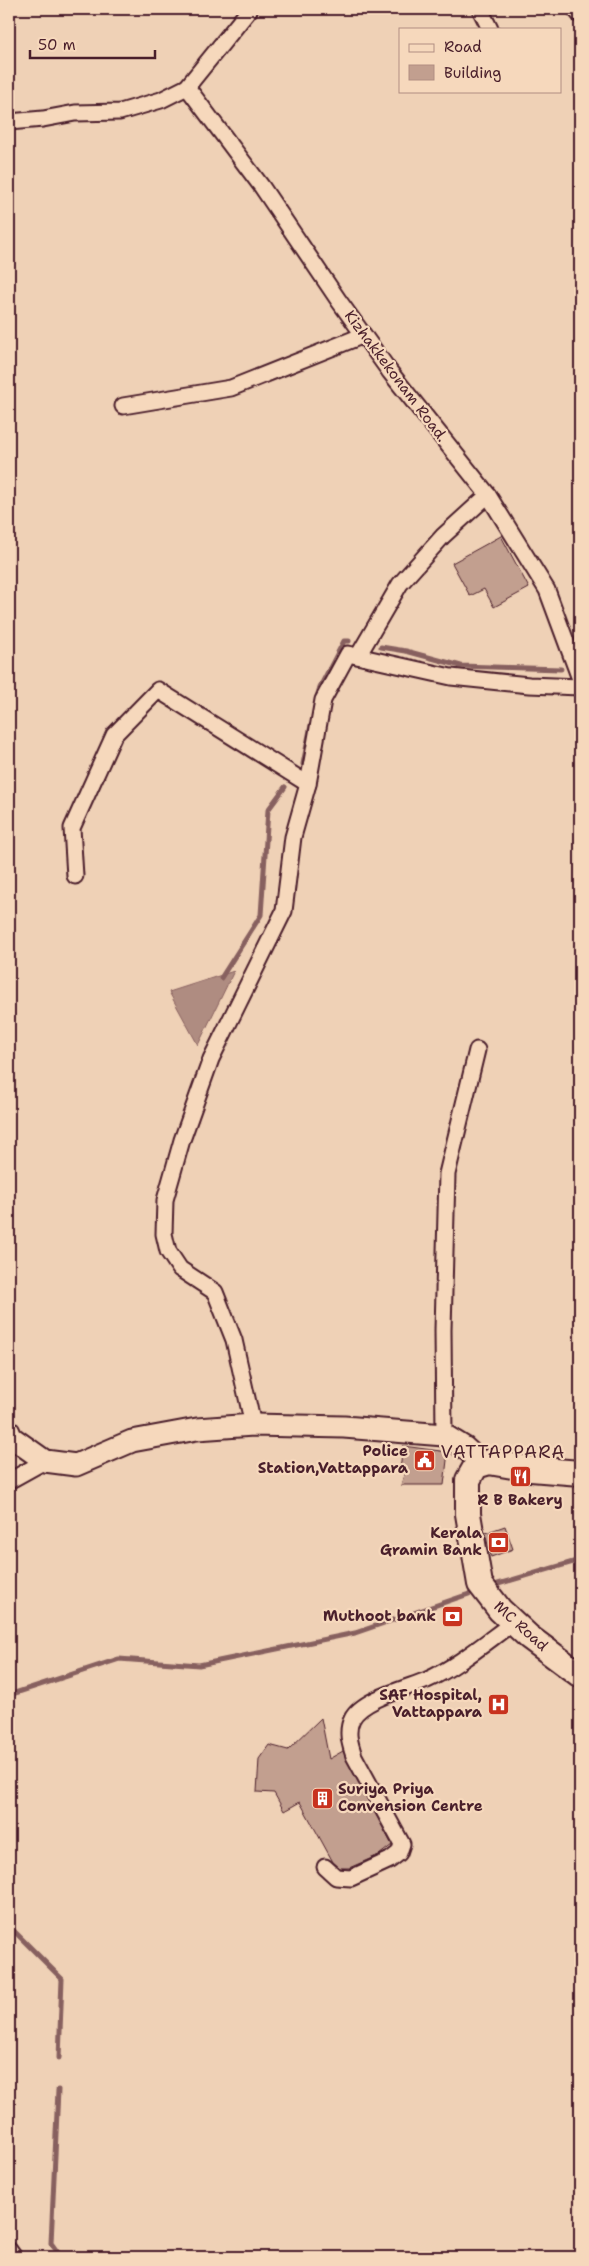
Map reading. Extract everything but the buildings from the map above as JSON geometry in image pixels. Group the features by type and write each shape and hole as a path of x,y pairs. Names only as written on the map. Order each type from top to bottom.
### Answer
{"main road":[{"path":"9,1432 11,1437 45,1461 76,1465 132,1441 197,1429 253,1425 344,1427 444,1435 465,1448 483,1464 489,1462 531,1469 580,1473"},
{"name":"MC Road","path":"483,1464 476,1466 468,1480 468,1514 480,1584 500,1610 529,1637 580,1675"}],"street":[{"path":"9,122 43,119 75,113 120,112 161,100 188,87 250,9"},
{"path":"480,9 490,28"},
{"path":"575,9 580,15"},
{"name":"Kizhakkekonam Road.","path":"188,87 262,187 364,335 488,495 547,590 580,679"},
{"path":"123,406 231,388 364,335"},
{"path":"358,656 400,584 443,536 488,495"},
{"path":"253,1425 234,1340 215,1292 180,1269 168,1251 164,1234 165,1200 182,1140 212,1059 284,911 293,837 308,784 323,700 348,654 451,677 580,687"},
{"path":"75,876 72,828 114,736 158,690 308,784"},
{"path":"444,1435 443,1330 447,1174 476,1050"},
{"path":"9,1481 45,1461"},
{"path":"325,1867 336,1877 351,1878 390,1860 399,1853 402,1844 354,1756 350,1743 350,1729 353,1717 367,1705 428,1679 442,1671 514,1622"},
{"path":"9,2250 14,2257"}],"shaded area":[{"path":"234,971 198,1045 169,992"}],"waterway":[{"path":"317,697 320,687 344,641 349,641"},
{"path":"381,647 406,651 461,666 561,669"},
{"path":"303,764 311,725"},
{"path":"221,978 261,915 268,810 285,787"},
{"path":"498,1584 580,1560"},
{"path":"9,1695 119,1659 199,1665 355,1633 469,1594"},
{"path":"9,1926 62,1979 59,2058"},
{"path":"58,2090 51,2243 61,2257"}],"place":[{"name":"Police Station,Vattappara","path":"424,1460"},
{"name":"R B Bakery","path":"520,1477"},
{"name":"Kerala Gramin Bank","path":"498,1542"},
{"name":"Muthoot bank","path":"452,1616"},
{"name":"SAF Hospital, Vattappara","path":"498,1704"},
{"name":"Suriya Priya Convension Centre","path":"322,1798"}],"district":[{"name":"VATTAPPARA","path":"503,1452"}]}
